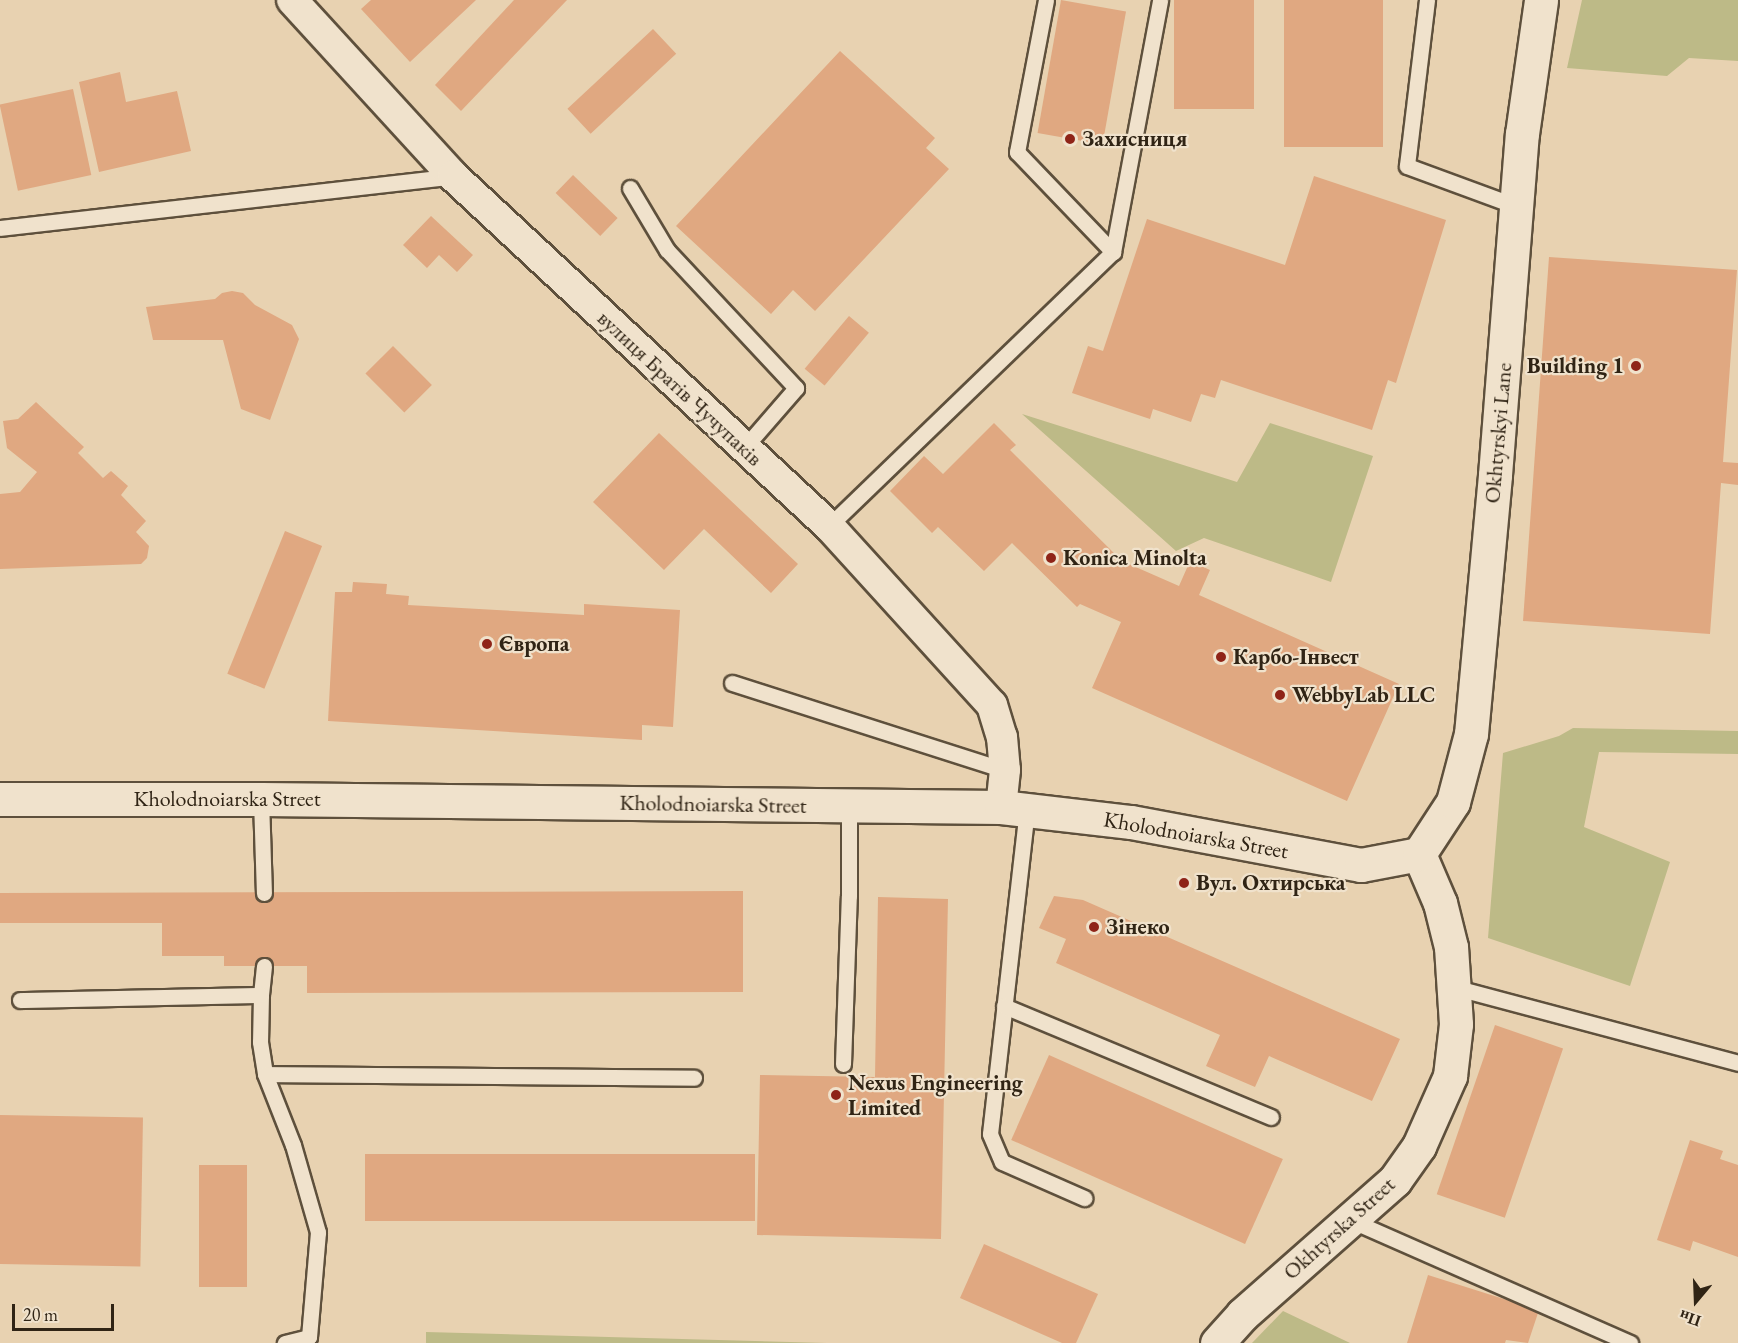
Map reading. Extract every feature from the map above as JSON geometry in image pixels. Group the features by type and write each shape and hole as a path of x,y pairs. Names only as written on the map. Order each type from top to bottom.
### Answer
{"main road":[{"name":"Okhtyrskyi Lane","path":"1419,854 1453,802 1471,734 1521,134 1541,0"},
{"name":"Kholodnoiarska Street","path":"0,799 261,799 1014,808 1131,822 1361,865 1419,854"},
{"name":"Okhtyrska Street","path":"1217,1343 1242,1315 1395,1180 1419,1146 1450,1076 1456,1024 1451,947 1440,903 1419,854"}],"street":[{"name":"вулиця Братів Чучупаків","path":"292,0 453,176 829,526 992,705 1002,737 1005,770 1014,808"}],"lane":[{"path":"1046,0 1017,152 1113,252"},
{"path":"829,526 1113,252 1160,0"},
{"path":"1427,0 1407,166 1516,206"},
{"path":"0,228 453,176"},
{"path":"630,188 667,250 796,388 744,448"},
{"path":"732,683 1005,770"},
{"path":"261,799 264,893"},
{"path":"843,1064 849,896 849,805"},
{"path":"1014,808 1004,1006 990,1134 1002,1162 1084,1198"},
{"path":"264,966 260,1042 265,1074 293,1145 318,1232 309,1337 285,1343"},
{"path":"1454,987 1738,1063"},
{"path":"20,1000 261,994"},
{"path":"1004,1006 1271,1117"},
{"path":"265,1074 694,1077"},
{"path":"1350,1220 1630,1343"}],"shaded area":[{"path":"1582,0 1738,0 1738,61 1689,58 1667,76 1567,68"},
{"path":"1022,414 1237,482 1270,423 1373,456 1331,582 1204,538 1176,551"},
{"path":"1573,728 1738,731 1738,754 1599,752 1584,827 1670,862 1630,986 1488,938 1503,753 1559,736"},
{"path":"1283,1311 1350,1343 1252,1343"},
{"path":"426,1332 827,1343 426,1343"}],"building":[{"path":"371,0 476,0 410,62 361,9"},
{"path":"514,0 567,0 461,111 435,85"},
{"path":"1061,0 1126,11 1103,144 1038,133"},
{"path":"1174,0 1254,0 1254,109 1174,109"},
{"path":"1284,0 1383,0 1383,147 1284,147"},
{"path":"653,29 676,54 591,134 567,109"},
{"path":"840,51 935,138 926,148 949,169 815,311 793,290 771,314 676,226"},
{"path":"120,72 126,102 177,91 191,151 99,172 79,82"},
{"path":"73,89 91,175 18,191 0,105"},
{"path":"573,175 618,218 600,236 556,193"},
{"path":"1314,176 1446,220 1396,383 1388,380 1372,430 1221,380 1215,398 1201,394 1191,422 1153,409 1150,419 1072,393 1088,346 1103,351 1147,219 1285,265"},
{"path":"431,216 473,255 457,272 439,255 427,268 403,245"},
{"name":"Building 1","path":"1549,257 1737,270 1723,462 1738,463 1738,485 1721,483 1710,634 1523,621"},
{"path":"232,291 243,293 255,305 292,325 299,339 270,420 241,409 223,340 153,340 146,307 215,299 222,293"},
{"path":"849,316 869,333 825,386 805,369"},
{"path":"393,346 432,385 404,412 365,374"},
{"path":"36,402 84,447 78,453 103,478 111,471 128,486 121,495 146,521 136,532 149,546 147,558 141,564 0,569 0,494 20,492 37,472 7,448 3,421 18,419"},
{"path":"994,423 1016,445 1010,450 1122,561 1179,586 1190,561 1210,570 1199,595 1399,684 1347,801 1092,688 1121,622 1080,604 1077,607 1012,543 984,571 938,527 932,533 890,491 924,456 943,474"},
{"path":"659,433 798,564 771,593 704,529 664,570 593,502"},
{"path":"285,531 322,546 264,689 227,674"},
{"path":"353,582 387,584 386,594 409,596 408,605 584,615 584,604 680,610 673,727 642,725 642,740 328,721 335,592 352,592"},
{"path":"743,891 743,992 307,993 307,966 224,966 224,956 162,956 162,923 0,923 0,893"},
{"path":"1054,896 1083,900 1400,1039 1372,1101 1269,1056 1255,1087 1206,1066 1220,1035 1056,963 1066,939 1039,928"},
{"path":"878,897 948,899 941,1239 757,1235 760,1075 875,1077"},
{"path":"1495,1025 1563,1048 1505,1218 1437,1194"},
{"path":"1049,1055 1283,1159 1245,1244 1011,1140"},
{"path":"0,1115 143,1117 140,1266 0,1264"},
{"path":"1690,1140 1723,1151 1720,1159 1738,1165 1738,1257 1693,1241 1690,1251 1657,1240"},
{"path":"365,1154 755,1154 755,1221 365,1221"},
{"path":"199,1165 247,1165 247,1287 199,1287"},
{"path":"984,1244 1098,1294 1076,1343 1062,1343 960,1298"},
{"path":"1428,1275 1539,1310 1528,1343 1506,1340 1505,1343 1407,1343"}],"place":[{"name":"Захисниця","path":"1070,139"},
{"name":"Building 1","path":"1636,366"},
{"name":"Konica Minolta","path":"1051,558"},
{"name":"Європа","path":"487,644"},
{"name":"Карбо-Інвест","path":"1221,657"},
{"name":"WebbyLab LLC","path":"1280,695"},
{"name":"Вул. Охтирська","path":"1184,883"},
{"name":"Зінеко","path":"1094,927"},
{"name":"Nexus Engineering Limited","path":"836,1095"}]}
